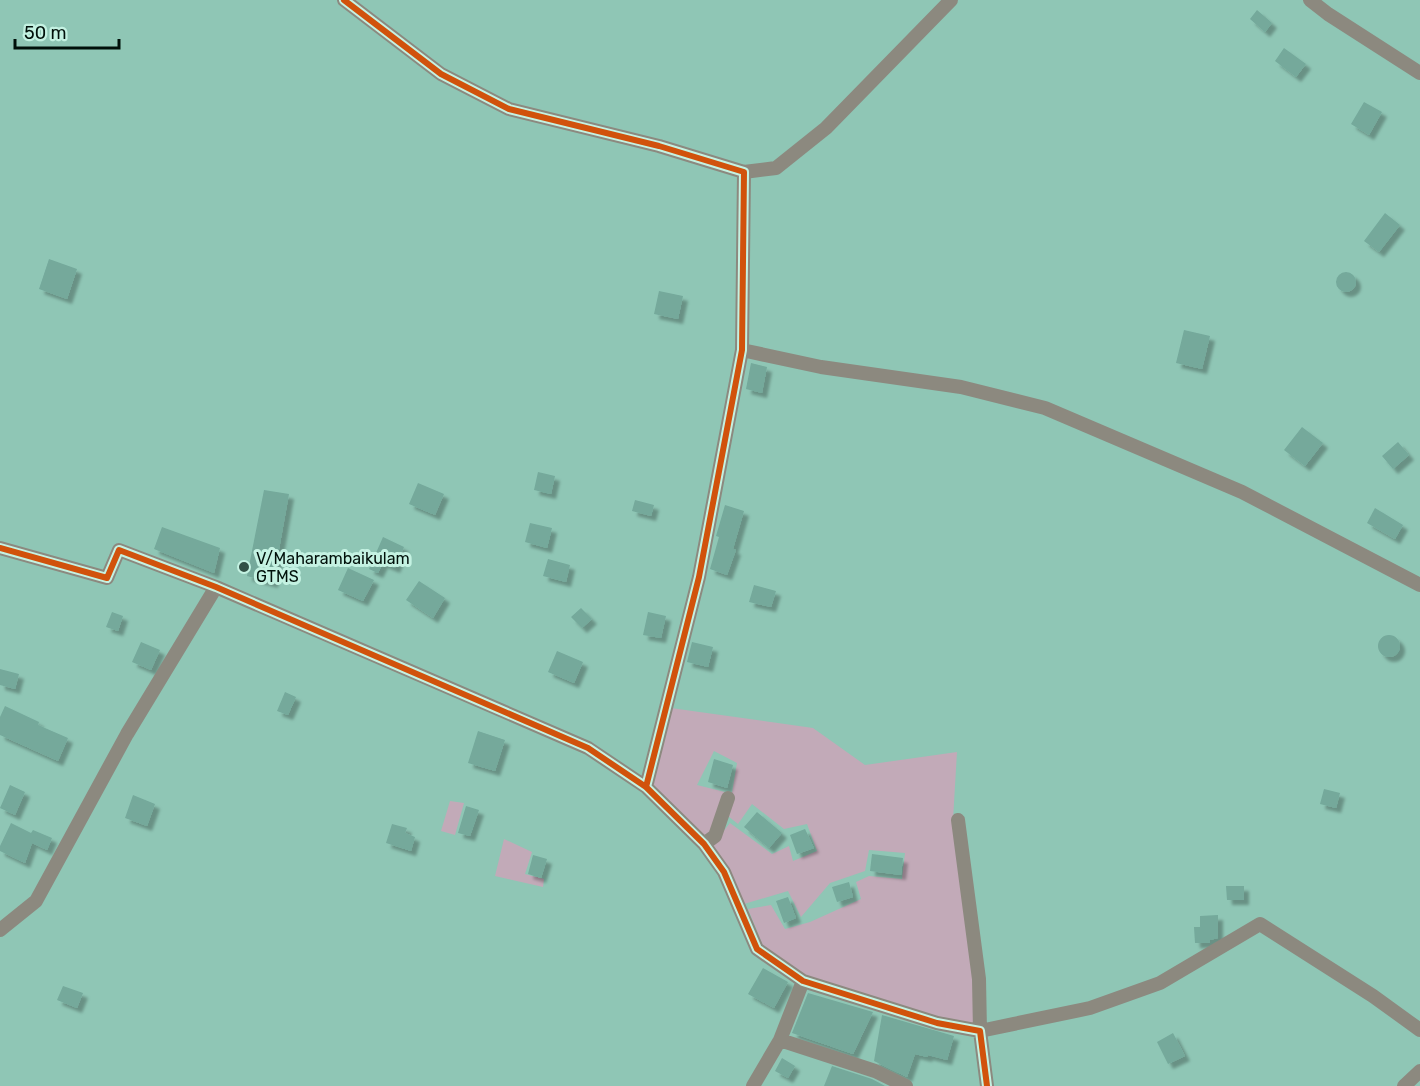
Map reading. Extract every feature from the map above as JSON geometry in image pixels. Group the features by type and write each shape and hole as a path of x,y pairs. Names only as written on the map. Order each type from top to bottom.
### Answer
{"street":[{"path":"344,0 441,74 509,109 660,146 744,172 776,168 826,128 951,0"},
{"path":"1310,0 1420,73"},
{"path":"646,787 699,577 742,350 744,172"},
{"path":"742,350 820,367 961,387 1045,408 1242,492 1420,585"},
{"path":"0,548 107,578 119,550 216,587 588,748 646,787 704,844 724,872 757,948 803,981 937,1023 980,1031 1090,1008 1160,983 1260,924 1373,996 1420,1030"},
{"path":"0,930 36,901 127,734 216,587"},
{"path":"704,844 715,836 728,798"},
{"path":"958,820 979,979 983,1085"},
{"path":"753,1086 780,1040 803,981"},
{"path":"780,1040 875,1071 906,1086"},
{"path":"1404,1086 1420,1071"}],"shaded area":[{"path":"671,708 813,728 865,765 957,752 953,820 974,983 973,1025 924,1013 806,977 763,946 748,909 771,905 785,929 810,922 861,899 856,882 869,876 902,879 905,853 869,850 865,871 830,883 801,917 788,891 744,904 708,847 730,823 772,854 789,846 793,861 817,851 807,824 784,829 752,804 738,824 728,816 737,763 714,751 697,785 725,792 719,820 703,840 651,787"},
{"path":"450,801 464,803 455,835 441,831"},
{"path":"504,839 532,852 525,874 544,879 543,887 495,876"}],"building":[{"path":"1257,10 1272,23 1265,32 1250,19"},
{"path":"1284,48 1306,64 1296,77 1275,61"},
{"path":"1364,102 1382,112 1369,135 1351,124"},
{"path":"1385,213 1400,225 1379,252 1364,241"},
{"path":"49,259 77,269 67,299 39,289"},
{"path":"1346,272 1353,275 1356,282 1353,289 1346,292 1339,289 1336,282 1339,275"},
{"path":"659,291 683,296 678,319 654,314"},
{"path":"1184,330 1210,336 1202,369 1176,363"},
{"path":"751,363 767,367 762,393 746,389"},
{"path":"1302,427 1323,443 1305,466 1284,450"},
{"path":"1398,442 1409,455 1393,469 1382,456"},
{"path":"538,472 555,476 551,494 534,490"},
{"path":"418,483 444,494 435,515 409,504"},
{"path":"264,490 289,494 273,583 247,576"},
{"path":"635,500 654,505 651,516 632,511"},
{"path":"725,505 744,511 733,549 736,550 727,575 710,569"},
{"path":"1375,508 1403,525 1395,539 1367,523"},
{"path":"530,523 552,528 547,548 525,542"},
{"path":"162,527 220,548 214,573 154,549"},
{"path":"383,537 404,547 395,568 383,563 378,573 369,569"},
{"path":"548,559 570,565 566,582 543,576"},
{"path":"348,568 374,580 363,601 338,590"},
{"path":"419,581 445,598 433,618 406,600"},
{"path":"754,585 776,591 771,607 749,602"},
{"path":"581,608 592,619 582,628 571,617"},
{"path":"112,612 123,616 118,631 106,627"},
{"path":"648,612 666,616 661,638 643,635"},
{"path":"1385,635 1393,635 1400,642 1400,650 1393,657 1385,657 1378,650 1378,642"},
{"path":"141,642 160,650 151,670 132,662"},
{"path":"692,642 713,647 708,667 687,662"},
{"path":"557,651 583,662 574,683 548,672"},
{"path":"0,669 19,674 15,689 0,685"},
{"path":"285,692 296,697 288,715 277,711"},
{"path":"5,706 39,722 38,725 68,738 58,761 0,735 0,717"},
{"path":"478,731 505,740 495,771 468,763"},
{"path":"714,759 733,765 727,788 708,782"},
{"path":"10,785 25,792 15,815 0,808"},
{"path":"1324,789 1340,793 1336,808 1320,804"},
{"path":"133,795 155,804 147,826 125,818"},
{"path":"466,806 479,810 470,836 458,833"},
{"path":"757,812 782,833 769,848 744,827"},
{"path":"11,823 31,833 33,830 52,838 47,850 32,843 25,863 0,851 0,846"},
{"path":"392,824 407,828 405,833 415,837 411,851 386,843"},
{"path":"805,829 814,848 797,854 790,835"},
{"path":"872,854 903,858 901,875 870,871"},
{"path":"533,855 547,859 541,878 528,874"},
{"path":"849,882 853,897 837,902 832,887"},
{"path":"1226,886 1244,886 1244,900 1227,900"},
{"path":"788,897 796,918 784,923 776,901"},
{"path":"1218,915 1218,938 1210,940 1210,943 1195,943 1194,927 1200,927 1200,916"},
{"path":"763,968 788,982 774,1008 748,994"},
{"path":"63,986 83,993 77,1008 57,1000"},
{"path":"808,993 873,1012 853,1054 792,1033"},
{"path":"882,1015 954,1036 947,1060 915,1054 907,1077 874,1061"},
{"path":"1173,1033 1185,1056 1168,1064 1157,1042"},
{"path":"782,1058 795,1066 788,1078 775,1071"},
{"path":"832,1066 872,1079 885,1086 824,1086"}],"cycle path":[{"path":"344,0 441,74 509,109 659,146 744,172 742,350 699,577 646,787"},
{"path":"0,548 107,578 119,550 216,587 588,748 646,787 704,844 724,872 757,949 803,981 937,1023 980,1031 987,1086"}],"place":[{"name":"V/Maharambaikulam GTMS","path":"244,567"}]}
